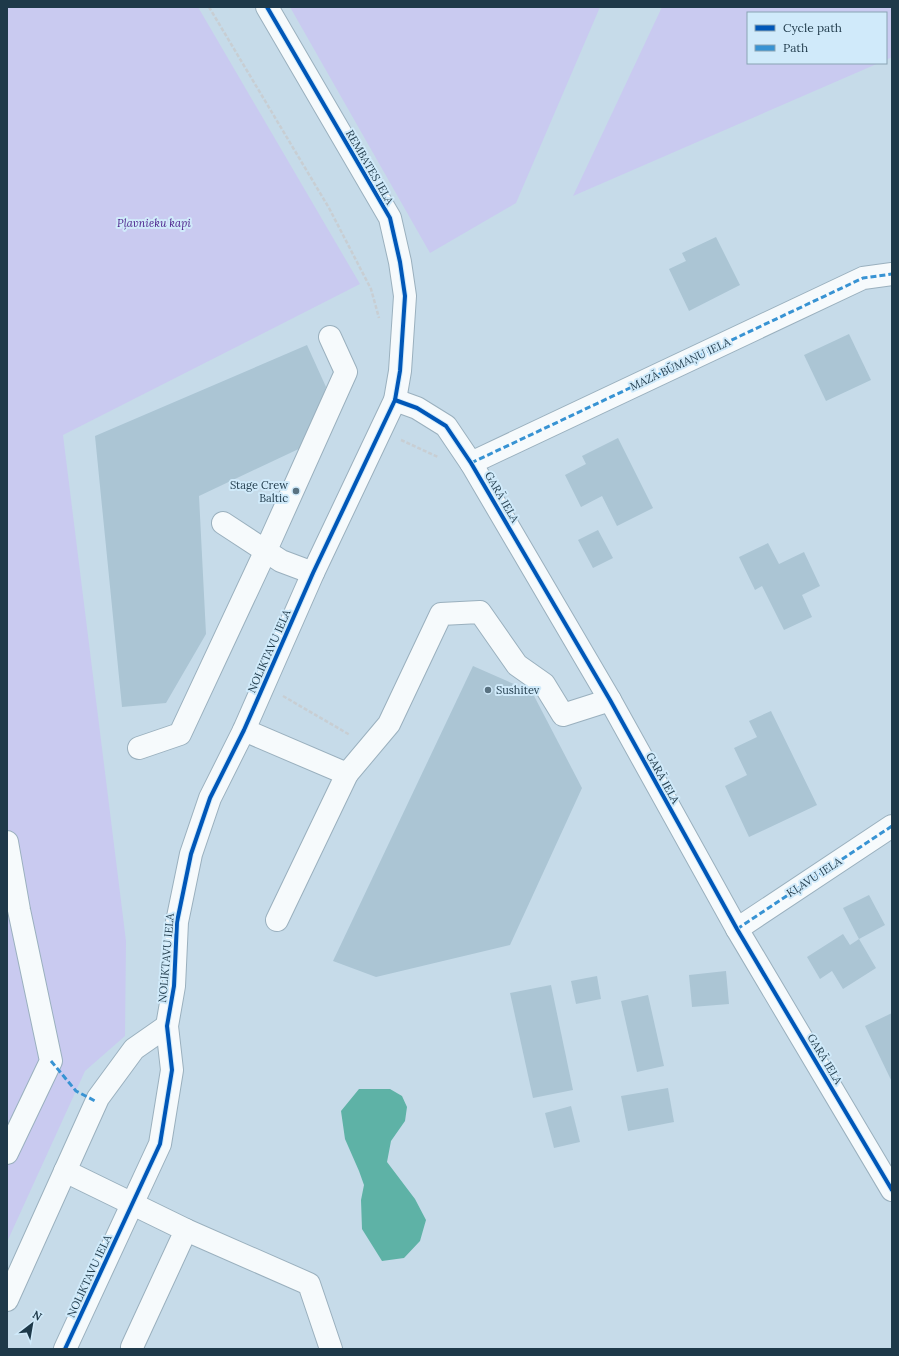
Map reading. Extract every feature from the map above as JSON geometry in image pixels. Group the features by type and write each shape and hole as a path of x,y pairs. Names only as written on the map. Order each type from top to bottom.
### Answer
{"street":[{"name":"REMBATES IELA","path":"267,7 390,218 400,262 405,296 400,371 395,400"},
{"name":"MAZĀ BŪMAŅU IELA","path":"471,463 863,278 892,274"},
{"path":"139,748 180,734 266,550 346,372 330,337"},
{"name":"GARĀ IELA","path":"395,400 417,408 446,426 471,463 610,700 737,928 892,1190"},
{"name":"NOLIKTAVU IELA","path":"65,1349 160,1144 172,1070 168,1026 174,986 176,922 191,854 210,798 244,730 313,574 395,400"},
{"path":"223,523 281,561 313,574"},
{"path":"277,920 347,774 390,724 440,614 480,612 517,665 544,684 563,715 610,700"},
{"path":"244,730 347,774"},
{"name":"KĻAVU IELA","path":"737,928 892,826"},
{"path":"7,842 51,1061 7,1153"},
{"path":"7,1300 98,1098 134,1049 168,1026"},
{"path":"65,1171 186,1230 309,1284 331,1349"},
{"path":"132,1347 186,1230"}],"path":[{"path":"210,7 329,208 371,289 379,320"},
{"path":"264,684 370,747"}],"green space":[{"name":"Pļavnieku kapi","path":"7,7 198,7 360,284 63,435 126,941 125,1036 85,1071 7,1242"},
{"path":"290,7 600,7 516,203 430,253"},
{"path":"662,7 892,7 892,57 887,60 887,12 747,12 747,64 877,64 573,196"}],"shaded area":[{"path":"359,1089 390,1089 402,1096 407,1107 405,1121 391,1141 387,1162 415,1199 426,1220 420,1241 404,1258 382,1261 362,1229 361,1200 364,1185 345,1139 341,1111"}],"building":[{"path":"716,237 740,285 689,311 669,269 686,261 682,253"},
{"path":"849,334 871,380 826,401 804,355"},
{"path":"307,345 326,387 305,446 199,496 206,634 166,703 122,707 95,436"},
{"path":"618,438 653,508 617,526 602,496 581,507 565,475 586,464 582,456"},
{"path":"598,530 613,558 593,568 578,540"},
{"path":"768,543 779,564 804,552 820,586 802,595 812,617 784,630 762,586 755,590 739,557"},
{"path":"473,666 532,692 582,788 510,945 376,977 333,961"},
{"path":"771,711 817,805 749,837 725,786 747,775 734,748 757,737 749,721"},
{"path":"869,895 885,925 859,939 843,908"},
{"path":"843,934 850,945 859,939 876,968 843,989 832,971 820,979 807,957"},
{"path":"726,971 729,1004 692,1007 689,975"},
{"path":"597,976 601,999 576,1004 571,981"},
{"path":"551,985 573,1090 533,1098 510,993"},
{"path":"648,995 664,1066 637,1072 621,1001"},
{"path":"892,1013 892,1082 865,1026"},
{"path":"668,1088 674,1122 628,1131 621,1096"},
{"path":"571,1106 580,1142 554,1148 545,1113"}],"marked path":[{"path":"471,463 863,278 892,274"},
{"path":"737,929 892,826"},
{"path":"51,1061 76,1091 97,1102"}],"cycle path":[{"path":"65,1349 160,1144 172,1070 167,1026 174,986 177,922 191,854 210,798 244,730 313,573 395,400 400,371 405,296 400,262 390,218 267,7"},
{"path":"395,400 417,408 446,426 471,463 610,700 737,929 892,1190"}],"place":[{"name":"Stage Crew Baltic","path":"296,491"},
{"name":"Sushitev","path":"488,690"}]}
